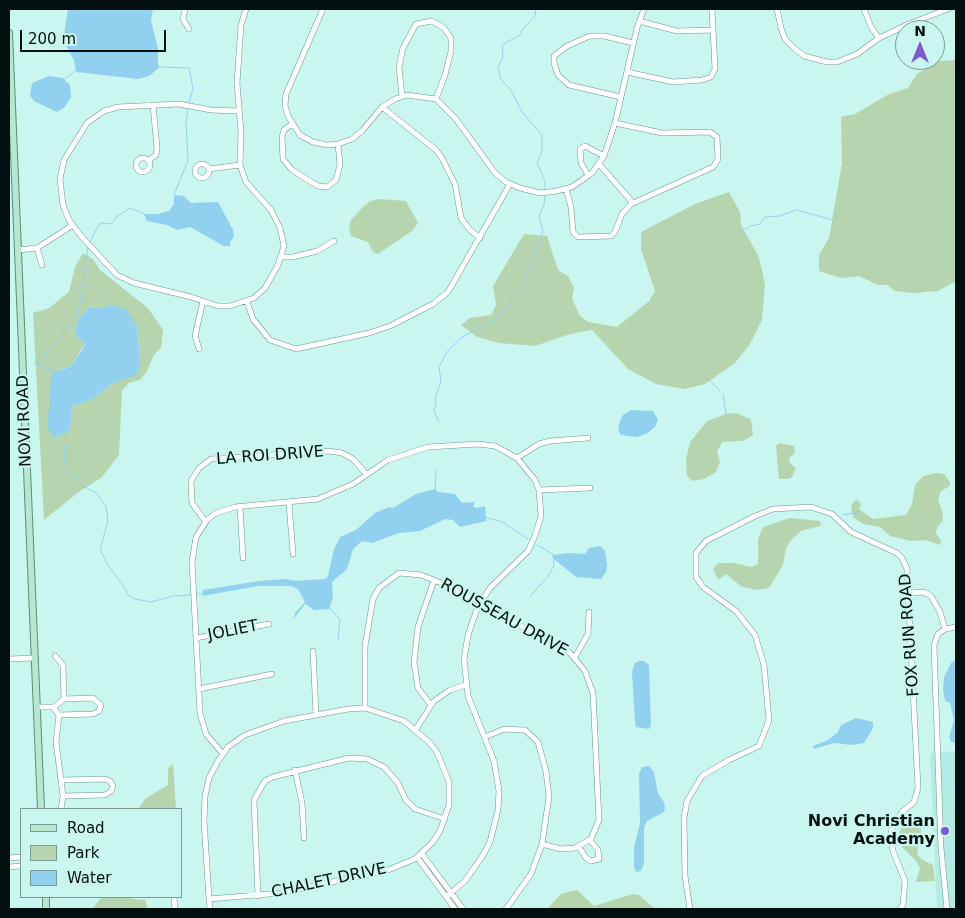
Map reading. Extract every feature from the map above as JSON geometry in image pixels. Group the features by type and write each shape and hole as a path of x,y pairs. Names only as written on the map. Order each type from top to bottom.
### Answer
{"main road":[{"name":"NOVI ROAD","path":"9,33 36,707 42,808"}],"street":[{"path":"185,9 183,19 188,28"},
{"path":"239,110 211,110 190,105 111,109 94,117 87,123 64,160 60,179 63,205 73,225 122,278 218,306 248,302 265,288 282,257 284,246 280,228 271,210 246,182 240,165 239,110 237,83 241,25 246,9"},
{"path":"323,9 286,94 285,106 292,124 300,135 313,142 338,144 352,139 362,131 382,107 402,96 420,96 436,99 456,118 495,173 510,184 540,192 566,189 588,176 604,156 615,123 639,21 644,9"},
{"path":"627,72 673,82 708,78 714,70 712,9"},
{"path":"777,9 786,39 795,49 815,60 837,62 857,54 879,38 911,22 948,9"},
{"path":"864,9 871,27 879,38"},
{"path":"402,96 399,67 403,48 416,24 432,20 444,28 451,38 445,75 436,99"},
{"path":"639,21 678,31 713,30"},
{"path":"621,97 569,85 558,75 554,56 567,46 590,36 604,36 634,43"},
{"path":"149,160 157,152 153,106"},
{"path":"382,107 436,150 442,158 455,184 461,218 469,229 480,238"},
{"path":"566,189 572,206 573,232 578,237 611,236 615,232 622,214 633,203 716,164 718,159 717,138 710,132 662,134 615,123"},
{"path":"292,124 284,130 282,137 283,159 292,170 318,186 327,187 336,180 340,165 338,144"},
{"path":"588,176 581,163 580,149 585,146 604,156"},
{"path":"599,164 633,203"},
{"path":"209,169 240,165"},
{"path":"248,302 260,329 270,340 282,346 296,349 310,348 369,333 411,316 441,298 455,282 510,184"},
{"path":"18,250 37,248 73,225"},
{"path":"282,257 293,257 318,251 334,242"},
{"path":"37,248 42,265"},
{"path":"199,349 195,336 203,302"},
{"path":"518,458 539,444 588,438"},
{"path":"224,754 213,744 203,725 199,689 193,548 200,527 205,521 216,512 240,506 306,502 336,493 388,460 428,447 478,444 495,446 518,458 535,480 539,490 541,516 530,548 519,562 497,580 481,602 468,635 464,659 466,685 472,708 485,737 498,775 499,800 490,842 475,870 450,894"},
{"name":"LA ROI DRIVE","path":"205,521 196,511 190,492 191,481 198,468 211,459 218,457 329,451 342,453 353,459 366,474"},
{"name":"LA ROI DRIVE","path":"193,462 198,468"},
{"path":"539,490 590,488"},
{"path":"289,503 293,554"},
{"path":"240,506 243,558"},
{"name":"FOX RUN ROAD","path":"690,909 685,876 684,818 687,801 702,776 729,760 759,746 768,720 764,665 756,634 736,611 703,587 696,577 696,553 706,541 755,516 773,509 811,506 832,514 851,532 896,553 902,558 907,569 918,788 914,802 902,812 892,826 890,836 893,851 905,881 903,905 900,909"},
{"name":"ROUSSEAU DRIVE","path":"365,708 364,646 374,599 379,588 393,576 406,572 434,580 481,602 557,644 575,658 585,671 593,693 599,820 596,831 590,840"},
{"path":"431,705 418,688 414,662 418,627 434,580"},
{"path":"909,593 924,592 932,596 936,601 945,629"},
{"path":"575,658 588,634 589,612"},
{"name":"JOLIET","path":"196,638 269,624"},
{"path":"947,909 941,848 934,645 938,634 945,629 956,627"},
{"path":"313,651 316,714"},
{"path":"55,656 63,665 64,699"},
{"path":"9,659 34,658"},
{"path":"199,689 272,674"},
{"path":"416,729 431,705 450,690 466,685"},
{"path":"36,707 54,707 64,699 93,698 100,702 100,708 93,714 59,715"},
{"path":"54,707 59,715 56,736 57,761 62,780 61,808"},
{"path":"210,909 205,796 209,778 224,754 245,735 259,728 316,714 365,708 388,714 416,729 436,752 448,777 450,794 445,819 432,844 420,856 463,909"},
{"path":"485,737 496,731 514,728 525,730 538,742 546,771 549,797 542,844 530,874 506,909"},
{"path":"258,896 254,800 265,780 295,770 349,758 372,760 391,774 406,800 415,809 445,819"},
{"path":"295,770 302,803 304,838"},
{"path":"62,780 105,779 113,786 111,791 105,795 63,796"},
{"path":"542,844 560,849 579,846 590,840 598,850 599,859 591,861 579,846"},
{"name":"CHALET DRIVE","path":"209,899 258,896 388,870 420,856"},
{"path":"450,894 455,909"}],"shaded area":[{"name":"Novi Christian Academy","path":"956,751 956,909 937,909 930,753"}],"green space":[{"path":"956,60 956,281 938,291 913,293 895,291 887,285 878,285 859,276 841,278 819,271 819,255 829,238 842,163 841,117 855,114 889,94 908,88 917,74 924,70 945,70 945,61"},
{"path":"729,192 740,212 741,225 758,255 762,270 765,285 762,320 750,344 735,363 705,384 684,389 656,384 628,369 592,330 570,334 535,346 499,343 477,337 461,325 470,318 491,315 496,305 493,286 524,234 547,236 558,270 568,276 574,288 572,299 580,316 588,322 617,327 649,301 655,291 641,249 641,232 695,204"},
{"path":"380,199 406,201 418,223 412,231 378,254 373,252 368,242 351,236 349,228 351,220 363,207 370,201"},
{"path":"83,253 93,259 100,270 148,308 163,330 161,348 154,355 147,371 140,380 129,383 122,390 119,455 101,478 80,491 44,520 33,313 49,308 69,292 75,267","holes":["113,305 137,326 140,365 94,398 72,407 70,430 54,438 47,419 61,369 70,367 85,344 77,323 87,308"]},
{"path":"736,413 751,419 753,435 743,441 722,442 717,452 720,462 716,472 704,479 692,481 687,476 686,460 690,442 707,421 726,414"},
{"path":"779,443 794,446 795,453 790,457 789,462 796,468 792,477 788,479 779,479 776,446"},
{"path":"936,473 944,474 950,482 950,486 941,491 938,499 943,515 942,522 937,527 936,533 941,541 940,545 925,540 911,541 890,536 880,527 863,524 853,517 851,506 854,501 858,500 861,505 859,509 873,519 906,515 912,504 915,485 923,476"},
{"path":"790,518 820,521 821,523 820,526 801,531 792,539 786,548 783,565 769,588 757,590 742,587 726,574 718,580 713,569 718,563 734,563 751,567 758,564 758,539 763,527"},
{"path":"173,764 176,808 139,808 146,798 168,785 168,768"},
{"path":"916,821 921,822 922,825 917,854 921,859 933,865 935,881 916,882 920,868 916,861 901,846 898,835 902,827"},
{"path":"577,890 594,906 633,894 639,895 655,909 547,909 561,894"},
{"path":"101,898 132,898 145,900 148,909 92,909"}],"water":[{"path":"68,9 153,9 151,21 158,48 158,65 160,67 149,76 138,79 76,72 74,60 63,40"},
{"path":"49,76 63,78 70,85 71,97 64,108 57,112 34,101 30,96 32,83"},
{"path":"174,195 184,196 191,203 218,202 233,230 234,237 231,240 230,246 224,246 190,227 177,230 167,225 147,221 144,214 157,214 169,211 174,204"},
{"path":"113,305 126,309 137,326 140,365 136,375 111,384 94,398 72,407 70,430 54,438 48,429 47,419 50,404 51,373 70,367 82,350 85,344 75,335 77,323 87,308"},
{"path":"631,410 653,411 658,420 655,427 646,434 637,437 621,435 618,430 619,423 623,415"},
{"path":"435,489 438,492 455,494 462,503 475,502 473,506 476,508 485,506 486,521 460,527 453,520 445,519 420,531 399,533 372,543 362,541 353,549 347,569 332,582 333,597 329,609 314,610 305,604 293,620 295,613 305,602 298,589 291,586 258,586 202,596 203,590 259,581 325,579 328,576 334,549 340,537 356,530 375,513 389,507 393,508 416,494"},
{"path":"600,546 605,551 607,566 606,572 601,579 576,577 554,559 553,555 585,554 589,548"},
{"path":"956,659 956,743 951,742 949,737 954,720 950,703 945,701 943,690 944,677 951,663"},
{"path":"644,661 649,665 651,725 649,729 636,727 635,721 632,672 635,663"},
{"path":"856,718 873,722 873,728 864,743 852,745 834,743 814,749 813,746 828,740 838,732 841,725"},
{"path":"649,766 654,772 658,794 664,802 665,808 664,812 647,821 644,828 644,863 641,871 636,872 634,867 634,848 640,823 639,774 642,767"}],"waterway":[{"path":"536,9 535,16 522,30 520,35 502,45 503,57 498,68 501,79 511,90 522,112 542,135 542,151 537,163 545,181 545,189"},
{"path":"160,67 189,68 193,88 189,104"},
{"path":"65,79 75,71"},
{"path":"174,195 188,160 186,122 188,108"},
{"path":"439,422 434,411 436,405 435,398 441,381 439,367 447,352 462,337 499,318 525,281 543,231 539,216 544,205 545,193"},
{"path":"89,243 100,223 111,224 117,216 130,208 144,214"},
{"path":"739,233 750,226 760,224 765,217 780,216 796,210 833,220"},
{"path":"35,363 48,351 78,315 88,247"},
{"path":"34,363 55,372"},
{"path":"704,375 720,391"},
{"path":"723,394 726,414"},
{"path":"66,432 64,459 66,472 73,475 83,486 96,493 106,506 108,521 100,549 107,564 128,595 135,599 151,602 173,596 191,595"},
{"path":"435,489 436,470"},
{"path":"843,515 860,512"},
{"path":"485,517 502,522 528,539"},
{"path":"530,597 549,575 554,565 553,554 537,545"},
{"path":"195,594 201,593"},
{"path":"330,608 340,620 338,640"}],"place":[{"name":"Novi Christian Academy","path":"945,831"}]}
